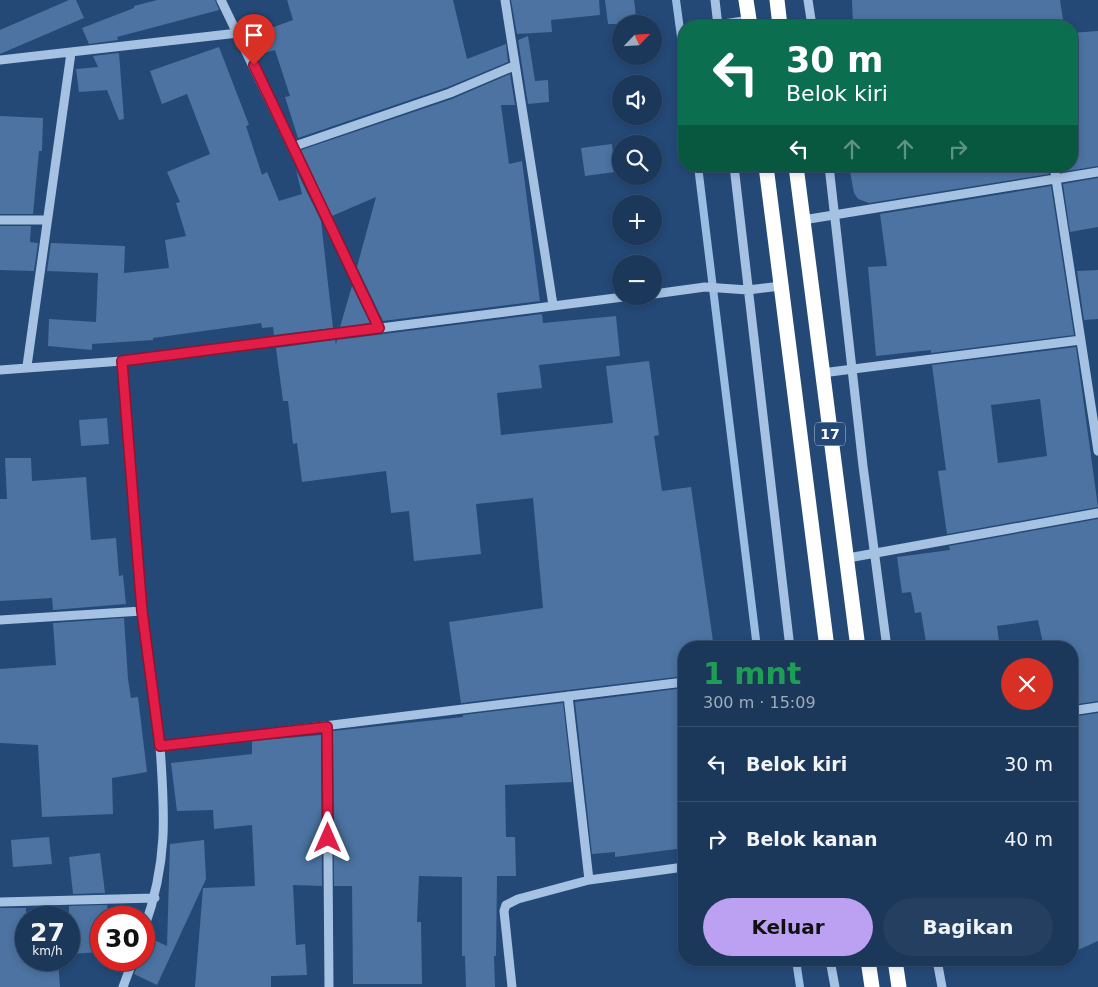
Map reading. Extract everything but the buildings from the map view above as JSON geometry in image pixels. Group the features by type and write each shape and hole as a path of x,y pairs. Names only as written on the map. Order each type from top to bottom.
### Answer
{"highway":[{"path":"746,0 749,20"},
{"path":"777,0 779,20"},
{"name":"17","path":"767,172 826,641"},
{"name":"17","path":"797,172 857,641"},
{"path":"869,966 872,987"},
{"path":"896,966 898,987"}],"street":[{"path":"221,0 379,328"},
{"path":"505,0 553,306"},
{"path":"715,0 717,20"},
{"path":"808,0 811,20"},
{"path":"0,60 238,32"},
{"path":"27,366 71,53"},
{"path":"292,147 450,93 514,66"},
{"path":"734,172 744,289 789,641"},
{"path":"830,172 852,370 886,641"},
{"path":"1056,172 1098,451"},
{"path":"803,220 1098,172"},
{"path":"0,220 48,220"},
{"path":"662,293 705,287 744,289 781,286"},
{"path":"0,370 27,366 122,361 612,298"},
{"path":"822,373 1081,340"},
{"path":"122,361 142,611 160,746 164,809 163,856 152,906"},
{"path":"848,558 1098,513"},
{"path":"0,620 142,611"},
{"path":"160,746 678,683"},
{"path":"568,696 589,880"},
{"path":"1078,710 1098,707"},
{"path":"327,727 329,987"},
{"path":"512,987 504,911 506,905 518,899 589,880 678,868"},
{"path":"0,902 155,898"},
{"path":"831,966 834,987"},
{"path":"938,966 942,987"},
{"path":"123,987 129,971"}],"waterway":[{"path":"676,0 679,20"},
{"path":"699,172 756,641"},
{"path":"797,966 800,987"}],"route":[{"path":"254,65 379,328 122,361 142,611 160,746 327,727 328,838"}]}
